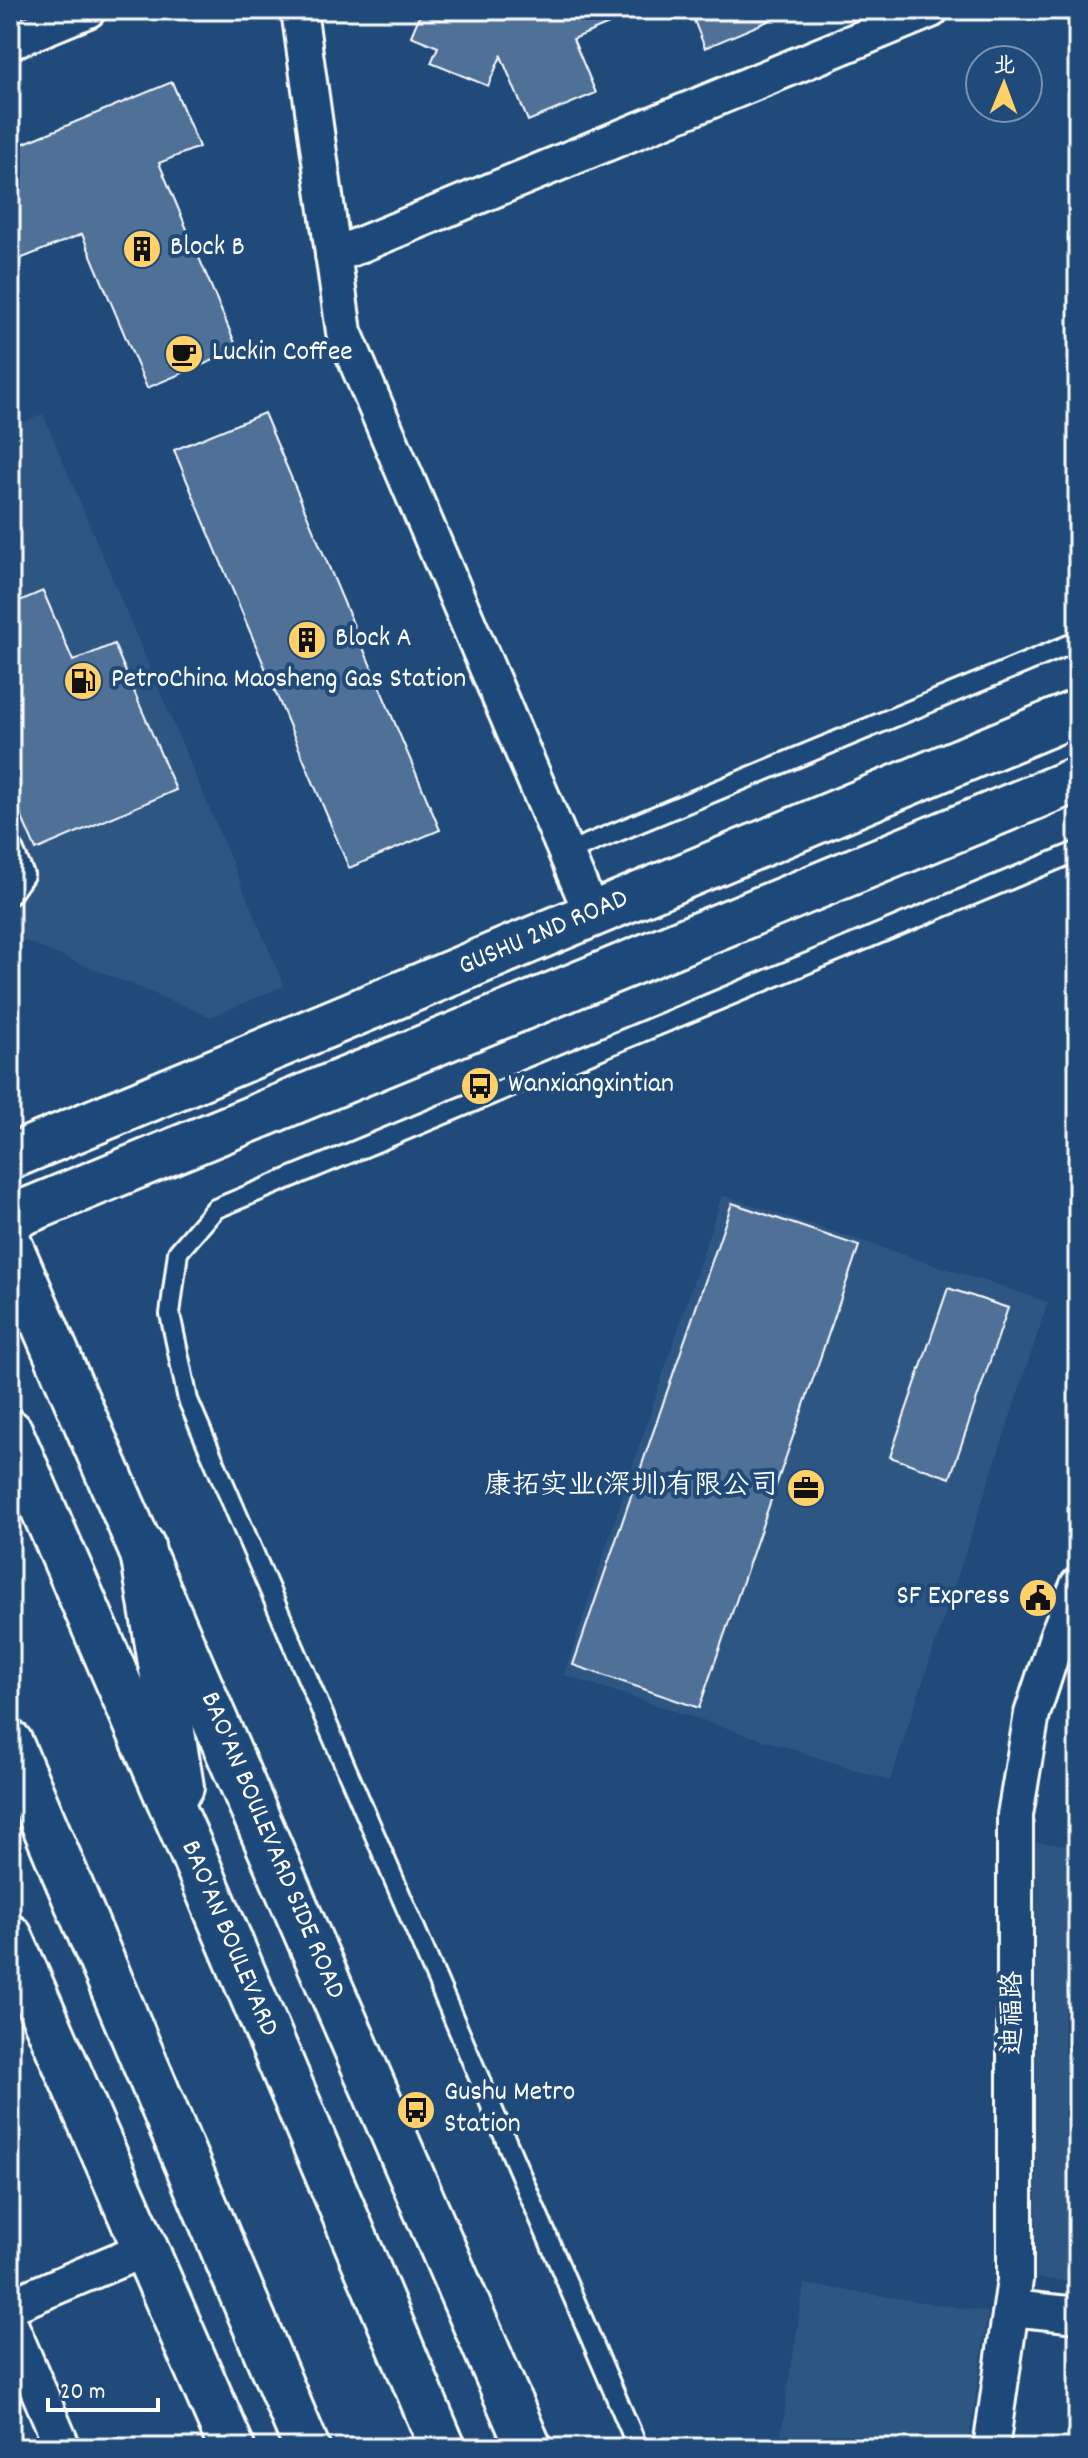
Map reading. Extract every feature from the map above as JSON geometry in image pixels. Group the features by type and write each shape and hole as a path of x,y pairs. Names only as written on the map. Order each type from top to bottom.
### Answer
{"main road":[{"name":"GUSHU 2ND ROAD","path":"10,1157 1078,712"},
{"name":"GUSHU 2ND ROAD","path":"10,1218 1078,779"},
{"name":"BAO'AN BOULEVARD SIDE ROAD","path":"10,1246 529,2448"},
{"name":"BAO'AN BOULEVARD","path":"10,1432 192,1852 443,2448"},
{"path":"142,1546 192,1852"},
{"path":"10,1743 307,2448"},
{"path":"10,1937 232,2448"}],"street":[{"path":"10,42 88,10"},
{"path":"299,10 344,332 592,914"},
{"path":"333,256 931,10"},
{"name":"迪福路","path":"991,2448 1015,2265 1015,1815 1032,1714 1078,1585"},
{"path":"10,2306 145,2249"},
{"path":"1011,2308 1078,2315"},
{"path":"10,2324 63,2448"}],"lane":[{"path":"566,853 1078,641"},
{"path":"10,842 24,875 10,895"},
{"path":"638,2448 188,1400 170,1314 178,1252 215,1209 1078,851"}],"shaded area":[{"name":"PetroChina Maosheng Gas Station","path":"43,414 284,986 211,1017 10,935 10,428"},
{"name":"康拓实业(深圳)有限公司","path":"722,1195 1048,1302 890,1781 564,1675"},
{"path":"1036,1842 1078,1847 1078,2283 1036,2278"},
{"path":"804,2284 988,2312 968,2448 779,2448"}],"building":[{"path":"422,10 642,10 573,39 596,93 528,121 501,56 488,86 431,63 438,47 411,36"},
{"path":"690,10 769,10 773,19 705,48"},
{"name":"Block B","path":"172,82 199,147 159,163 238,350 147,388 82,234 10,263 10,149"},
{"name":"Block A","path":"264,413 440,830 349,868 174,450"},
{"path":"43,591 73,661 114,644 176,790 36,850 10,790 10,688 14,687 10,678 10,605"},
{"path":"732,1203 859,1246 699,1708 573,1665"},
{"path":"948,1288 1008,1308 950,1478 890,1457"}],"place":[{"name":"Block B","path":"142,249"},
{"name":"Luckin Coffee","path":"184,354"},
{"name":"Block A","path":"307,640"},
{"name":"PetroChina Maosheng Gas Station","path":"83,681"},
{"name":"Wanxiangxintian","path":"480,1086"},
{"name":"康拓实业(深圳)有限公司","path":"806,1488"},
{"name":"SF Express","path":"1038,1598"},
{"name":"Gushu Metro Station","path":"416,2110"}]}
